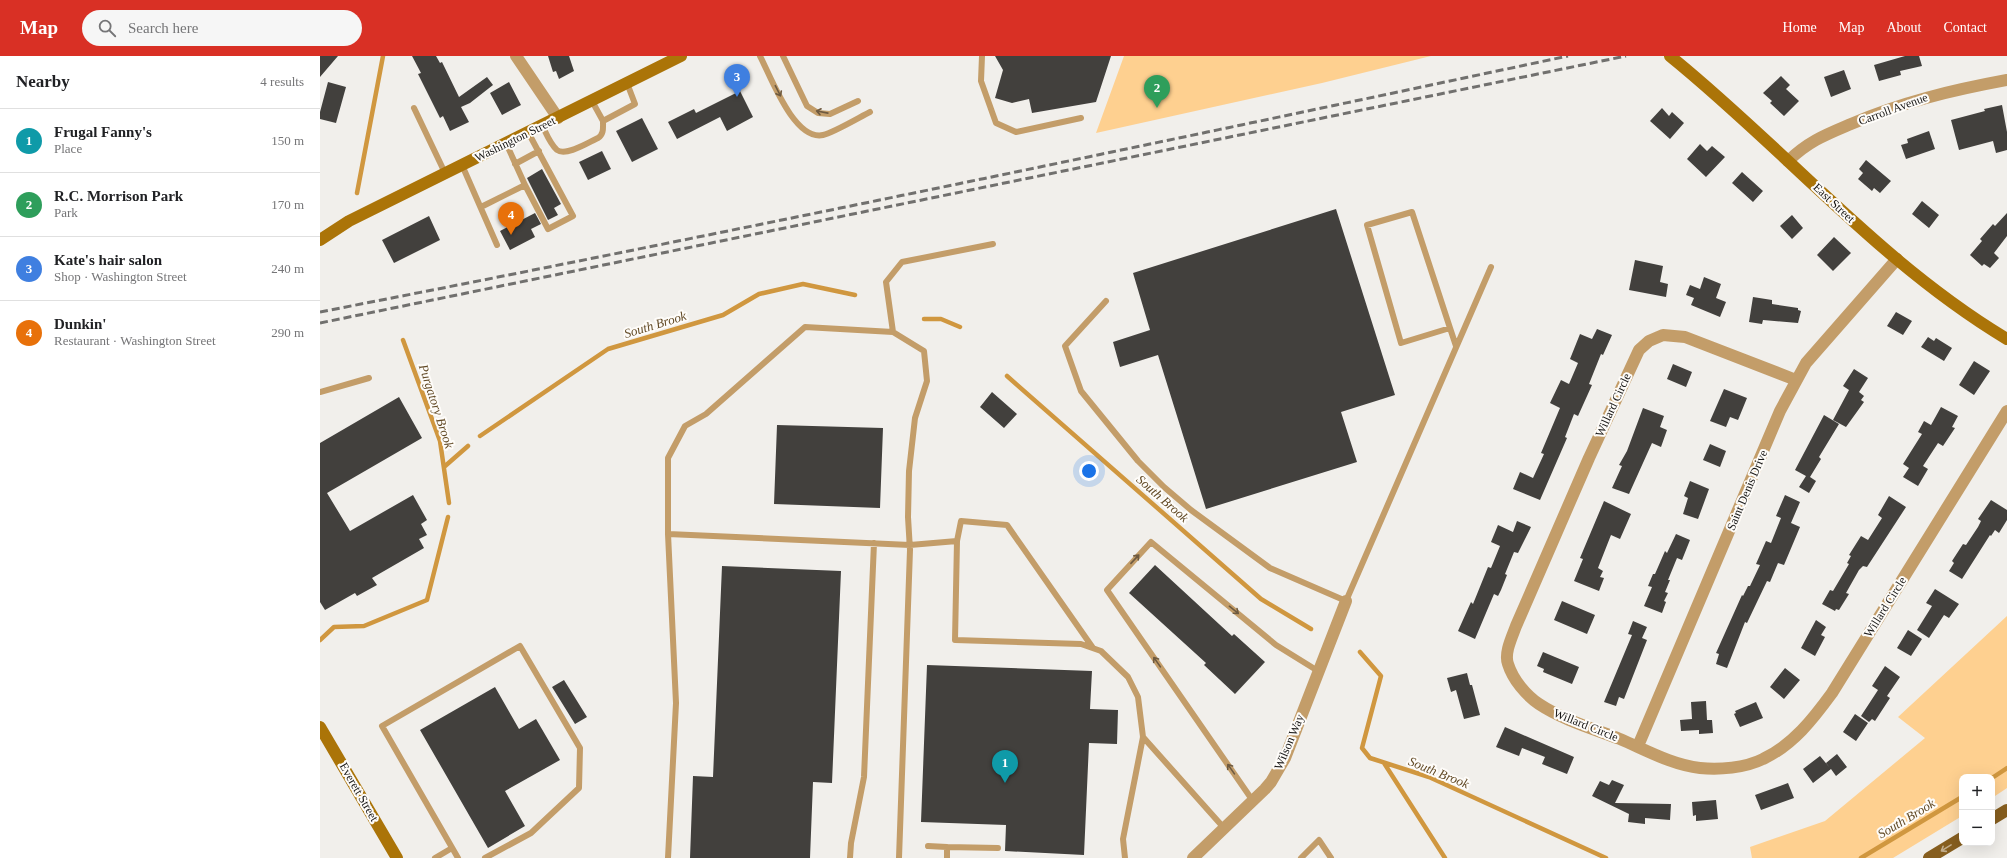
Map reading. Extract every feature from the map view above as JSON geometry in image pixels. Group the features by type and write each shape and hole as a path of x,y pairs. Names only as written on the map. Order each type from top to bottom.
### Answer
{"main road":[{"name":"Washington Street","path":"320,240 348,221 681,56"},
{"name":"East Street","path":"1670,56 1749,124 1897,259 1953,303 2007,339"},
{"name":"Washington Street","path":"320,229 348,221"},
{"name":"Everett Street","path":"320,727 397,858"},
{"path":"1995,817 2007,810"},
{"path":"1929,858 1959,840"}],"street":[{"path":"516,56 558,118"},
{"name":"Carroll Avenue","path":"1788,161 1812,141 1888,109 1936,94 2007,80"},
{"name":"Saint Denis Drive","path":"1638,746 1780,411 1796,380 1806,363 1897,259"},
{"name":"Willard Circle","path":"1796,380 1685,337 1664,335 1649,341 1639,350 1588,458 1522,612 1508,653 1507,663 1514,677 1525,693 1554,713 1638,746 1677,764 1700,768 1733,767 1762,760 1791,742 1812,720 1840,681 2007,411"},
{"name":"Wilson Way","path":"1193,858 1271,782 1285,758 1346,601"}],"lane":[{"path":"760,56 790,116 807,133 823,135 870,112"},
{"path":"783,56 807,106 818,113 830,114 858,101"},
{"path":"982,56 981,81 996,123 1016,132 1081,118"},
{"path":"603,121 635,104 627,83"},
{"path":"542,126 556,148 561,152 571,151 598,138 602,135 603,121 592,101"},
{"path":"414,108 445,173"},
{"path":"506,143 525,185 548,229 573,216 528,132"},
{"path":"515,164 538,151"},
{"path":"462,165 497,245"},
{"path":"481,207 525,185"},
{"path":"1450,328 1401,343 1367,225 1412,212 1456,346"},
{"path":"893,332 886,282 902,262 993,244"},
{"path":"1106,301 1065,346 1081,391 1138,461 1191,510 1270,568 1346,601 1491,267"},
{"path":"668,858 676,703 668,534 668,458 685,426 706,414 805,327 893,332 924,351 927,381 915,418 911,447 908,517 910,544 899,858"},
{"path":"320,392 369,378"},
{"path":"1093,648 1007,525 961,521 956,541 955,640 1081,644 1093,648 1101,650 1128,677 1138,697 1143,737 1123,839 1125,858"},
{"path":"668,534 910,544 956,541"},
{"path":"1253,801 1107,590 1151,542 1276,645 1318,671"},
{"path":"850,858 851,843 864,777 874,543"},
{"path":"458,858 382,726 520,646 580,748 579,788 531,833 485,858"},
{"path":"1143,737 1224,828"},
{"path":"1301,858 1318,840 1331,858"},
{"path":"928,846 998,848"},
{"path":"947,847 947,858"},
{"path":"435,858 452,848"}],"shaded area":[{"path":"1124,56 1431,56 1322,83 1096,133"},
{"path":"2007,616 2007,788 1995,796 1995,774 1959,774 1959,818 1893,858 1752,858 1750,847 1825,821 1925,738 1898,717"}],"building":[{"path":"320,56 338,56 320,77"},
{"path":"412,56 436,56 440,63 442,62 459,97 487,77 493,85 470,103 461,107 469,122 450,131 443,116 440,118 418,74 421,73"},
{"path":"548,56 569,56 574,71 559,79 556,71 553,72"},
{"path":"995,56 1111,56 1096,102 1032,113 1029,99 1012,103 995,98 1003,70"},
{"path":"1905,56 1919,56 1922,66 1900,71 1901,75 1879,81 1874,65"},
{"path":"1844,70 1851,89 1831,97 1824,77"},
{"path":"1781,76 1790,85 1786,89 1799,101 1784,116 1770,103 1772,101 1763,93"},
{"path":"328,82 346,87 336,123 320,119 320,112"},
{"path":"509,82 521,105 502,115 490,93"},
{"path":"740,91 753,117 727,131 720,117 677,139 668,122 694,109 696,113"},
{"path":"2002,105 2007,132 2007,150 1996,153 1993,141 1959,150 1951,120 1985,111 1984,109"},
{"path":"1662,108 1669,116 1672,112 1684,123 1670,139 1650,121"},
{"path":"642,118 658,149 632,162 616,131"},
{"path":"1929,131 1935,149 1906,159 1901,145 1908,143 1907,139"},
{"path":"1700,144 1707,151 1712,146 1725,157 1706,177 1687,159"},
{"path":"602,151 611,169 588,180 579,162"},
{"path":"1866,160 1891,181 1880,193 1874,188 1872,191 1858,179 1863,173 1859,169"},
{"path":"542,169 561,204 554,208 558,215 548,220 527,178"},
{"path":"1742,172 1763,191 1753,202 1732,183"},
{"path":"1922,201 1939,215 1929,228 1912,214"},
{"path":"1336,209 1395,395 1341,412 1357,462 1206,509 1158,355 1120,367 1113,342 1150,330 1133,273"},
{"path":"535,213 541,224 531,229 535,237 510,250 500,231"},
{"path":"2007,213 2007,236 1994,253 1999,258 1990,268 1984,264 1982,266 1970,255 1982,241 1980,239 1993,224 1995,226"},
{"path":"1792,215 1803,228 1792,239 1780,226"},
{"path":"429,216 440,240 394,263 382,240"},
{"path":"1834,237 1851,253 1833,271 1817,255"},
{"path":"1635,260 1663,266 1660,282 1668,284 1666,297 1629,290"},
{"path":"1704,277 1721,284 1716,298 1726,302 1720,317 1691,305 1694,298 1686,295 1690,285 1700,289"},
{"path":"1753,297 1772,300 1772,304 1798,308 1798,310 1801,311 1798,323 1763,320 1762,324 1749,322"},
{"path":"1896,312 1912,321 1903,335 1887,326"},
{"path":"1597,329 1612,335 1603,355 1601,354 1589,384 1592,385 1578,416 1574,414 1565,437 1567,438 1540,500 1513,489 1520,472 1533,478 1544,454 1541,453 1560,408 1550,403 1561,380 1569,384 1578,363 1570,359 1580,334 1592,339"},
{"path":"1928,337 1934,341 1936,338 1952,348 1944,361 1921,347"},
{"path":"1974,361 1990,371 1974,395 1959,385"},
{"path":"1673,364 1692,372 1686,387 1667,379"},
{"path":"1854,369 1868,378 1859,392 1864,396 1861,400 1864,402 1846,427 1833,420 1849,390 1843,386"},
{"path":"1724,389 1747,398 1738,420 1730,417 1726,427 1710,421"},
{"path":"992,392 1017,414 1004,428 980,407"},
{"path":"399,397 422,438 327,493 350,531 413,495 427,520 421,524 427,535 419,539 424,548 372,578 377,585 357,596 355,593 325,610 320,602 320,443"},
{"path":"1941,407 1958,416 1952,427 1955,428 1943,446 1938,443 1923,466 1928,469 1918,486 1903,477 1909,468 1903,464 1922,434 1918,432 1924,421 1931,425"},
{"path":"1643,408 1664,416 1660,427 1667,430 1661,447 1652,443 1629,494 1612,488 1622,466 1619,465 1627,451"},
{"path":"1824,415 1839,424 1819,457 1821,459 1810,477 1816,481 1809,493 1799,487 1806,476 1795,470"},
{"path":"777,425 883,428 880,508 774,504"},
{"path":"1710,444 1726,451 1720,467 1703,460"},
{"path":"1690,481 1709,489 1698,519 1683,514 1688,498 1684,496"},
{"path":"1785,495 1800,502 1791,523 1800,527 1784,565 1778,563 1770,582 1767,581 1747,623 1745,622 1727,668 1716,664 1719,654 1716,653 1742,595 1743,596 1748,586 1750,586 1760,565 1756,564 1766,541 1771,543 1781,518 1776,516"},
{"path":"1889,496 1906,507 1867,567 1863,566 1859,570 1846,593 1849,594 1839,610 1836,609 1835,611 1822,604 1830,590 1833,591 1849,564 1847,563 1851,556 1849,555 1861,536 1868,540 1882,518 1878,515"},
{"path":"1991,500 2007,510 2007,520 1999,533 1995,530 1991,536 1990,535 1962,579 1949,571 1954,563 1952,561 1963,544 1966,545 1978,527 1981,521 1978,519"},
{"path":"1604,501 1631,514 1620,539 1611,535 1598,568 1603,571 1600,577 1604,578 1599,591 1574,581 1583,559 1580,558"},
{"path":"1517,521 1531,527 1518,553 1514,552 1505,574 1507,575 1501,590 1498,596 1494,594 1475,639 1458,631 1471,602 1473,604 1488,567 1491,568 1500,546 1491,542 1498,525 1513,532"},
{"path":"1676,534 1690,540 1682,560 1677,558 1668,580 1670,580 1665,592 1668,593 1664,601 1666,602 1662,613 1644,606 1652,587 1648,586 1653,574 1655,574 1665,551 1667,553"},
{"path":"1155,565 1232,636 1234,634 1265,662 1235,694 1204,665 1206,663 1129,593"},
{"path":"722,566 841,571 832,783 813,782 810,858 690,858 693,776 713,777"},
{"path":"1935,589 1959,604 1949,618 1944,615 1929,638 1917,630 1932,606 1926,603"},
{"path":"1562,601 1595,615 1587,634 1554,620"},
{"path":"1816,620 1826,627 1821,635 1825,637 1815,656 1801,648"},
{"path":"1633,621 1647,627 1642,638 1647,640 1624,699 1619,697 1616,706 1604,702 1632,635 1628,634"},
{"path":"1908,630 1922,639 1911,656 1897,648"},
{"path":"1543,652 1579,667 1572,684 1543,672 1544,669 1537,666"},
{"path":"927,665 1092,671 1090,709 1118,710 1117,744 1089,743 1084,855 1005,851 1006,825 921,822"},
{"path":"1885,666 1900,677 1887,696 1890,698 1875,721 1872,719 1869,722 1861,716 1878,690 1872,686"},
{"path":"1785,668 1800,680 1784,699 1770,687"},
{"path":"1467,673 1470,685 1472,685 1480,715 1464,719 1456,690 1451,692 1447,678"},
{"path":"564,680 587,717 575,724 552,687"},
{"path":"495,687 519,729 536,719 560,760 505,791 525,826 488,848 420,730"},
{"path":"1706,701 1707,720 1712,720 1713,733 1699,734 1699,730 1681,731 1680,720 1692,719 1691,702"},
{"path":"1756,702 1763,718 1740,727 1734,714 1736,713 1735,711"},
{"path":"1855,714 1868,723 1856,741 1843,732"},
{"path":"1505,727 1574,757 1567,774 1542,764 1545,757 1522,748 1519,756 1496,747"},
{"path":"1837,754 1847,767 1836,776 1831,769 1813,783 1803,769 1820,756 1830,768 1826,763"},
{"path":"1612,780 1624,785 1615,803 1671,804 1670,820 1645,818 1645,824 1628,822 1629,814 1592,796 1600,781 1609,785"},
{"path":"1788,783 1794,798 1761,810 1755,795"},
{"path":"1716,800 1718,819 1696,821 1696,815 1693,816 1692,802"}],"waterway":[{"name":"Purgatory Brook","path":"357,193 383,56"},
{"name":"South Brook","path":"480,436 608,349 723,315 759,294 803,284 855,295"},
{"name":"South Brook","path":"924,319 941,319 960,327"},
{"name":"Purgatory Brook","path":"403,340 440,441 449,503"},
{"name":"South Brook","path":"1007,376 1261,599 1311,629"},
{"name":"South Brook","path":"444,467 468,446"},
{"name":"Purgatory Brook","path":"320,640 334,627 364,626 427,600 448,517"},
{"name":"South Brook","path":"1360,652 1381,676 1362,748 1370,758 1429,777 1606,858"},
{"path":"1384,763 1445,858"},
{"name":"South Brook","path":"1995,776 2007,768"},
{"name":"South Brook","path":"1861,858 1959,799"}],"railway":[{"path":"320,312 945,187 1568,56"},
{"path":"320,323 1626,56"}],"place":[{"name":"Kate's hair salon","path":"737,97"},
{"name":"R.C. Morrison Park","path":"1157,108"},
{"name":"Dunkin'","path":"511,235"},
{"name":"Frugal Fanny's","path":"1005,783"}]}
